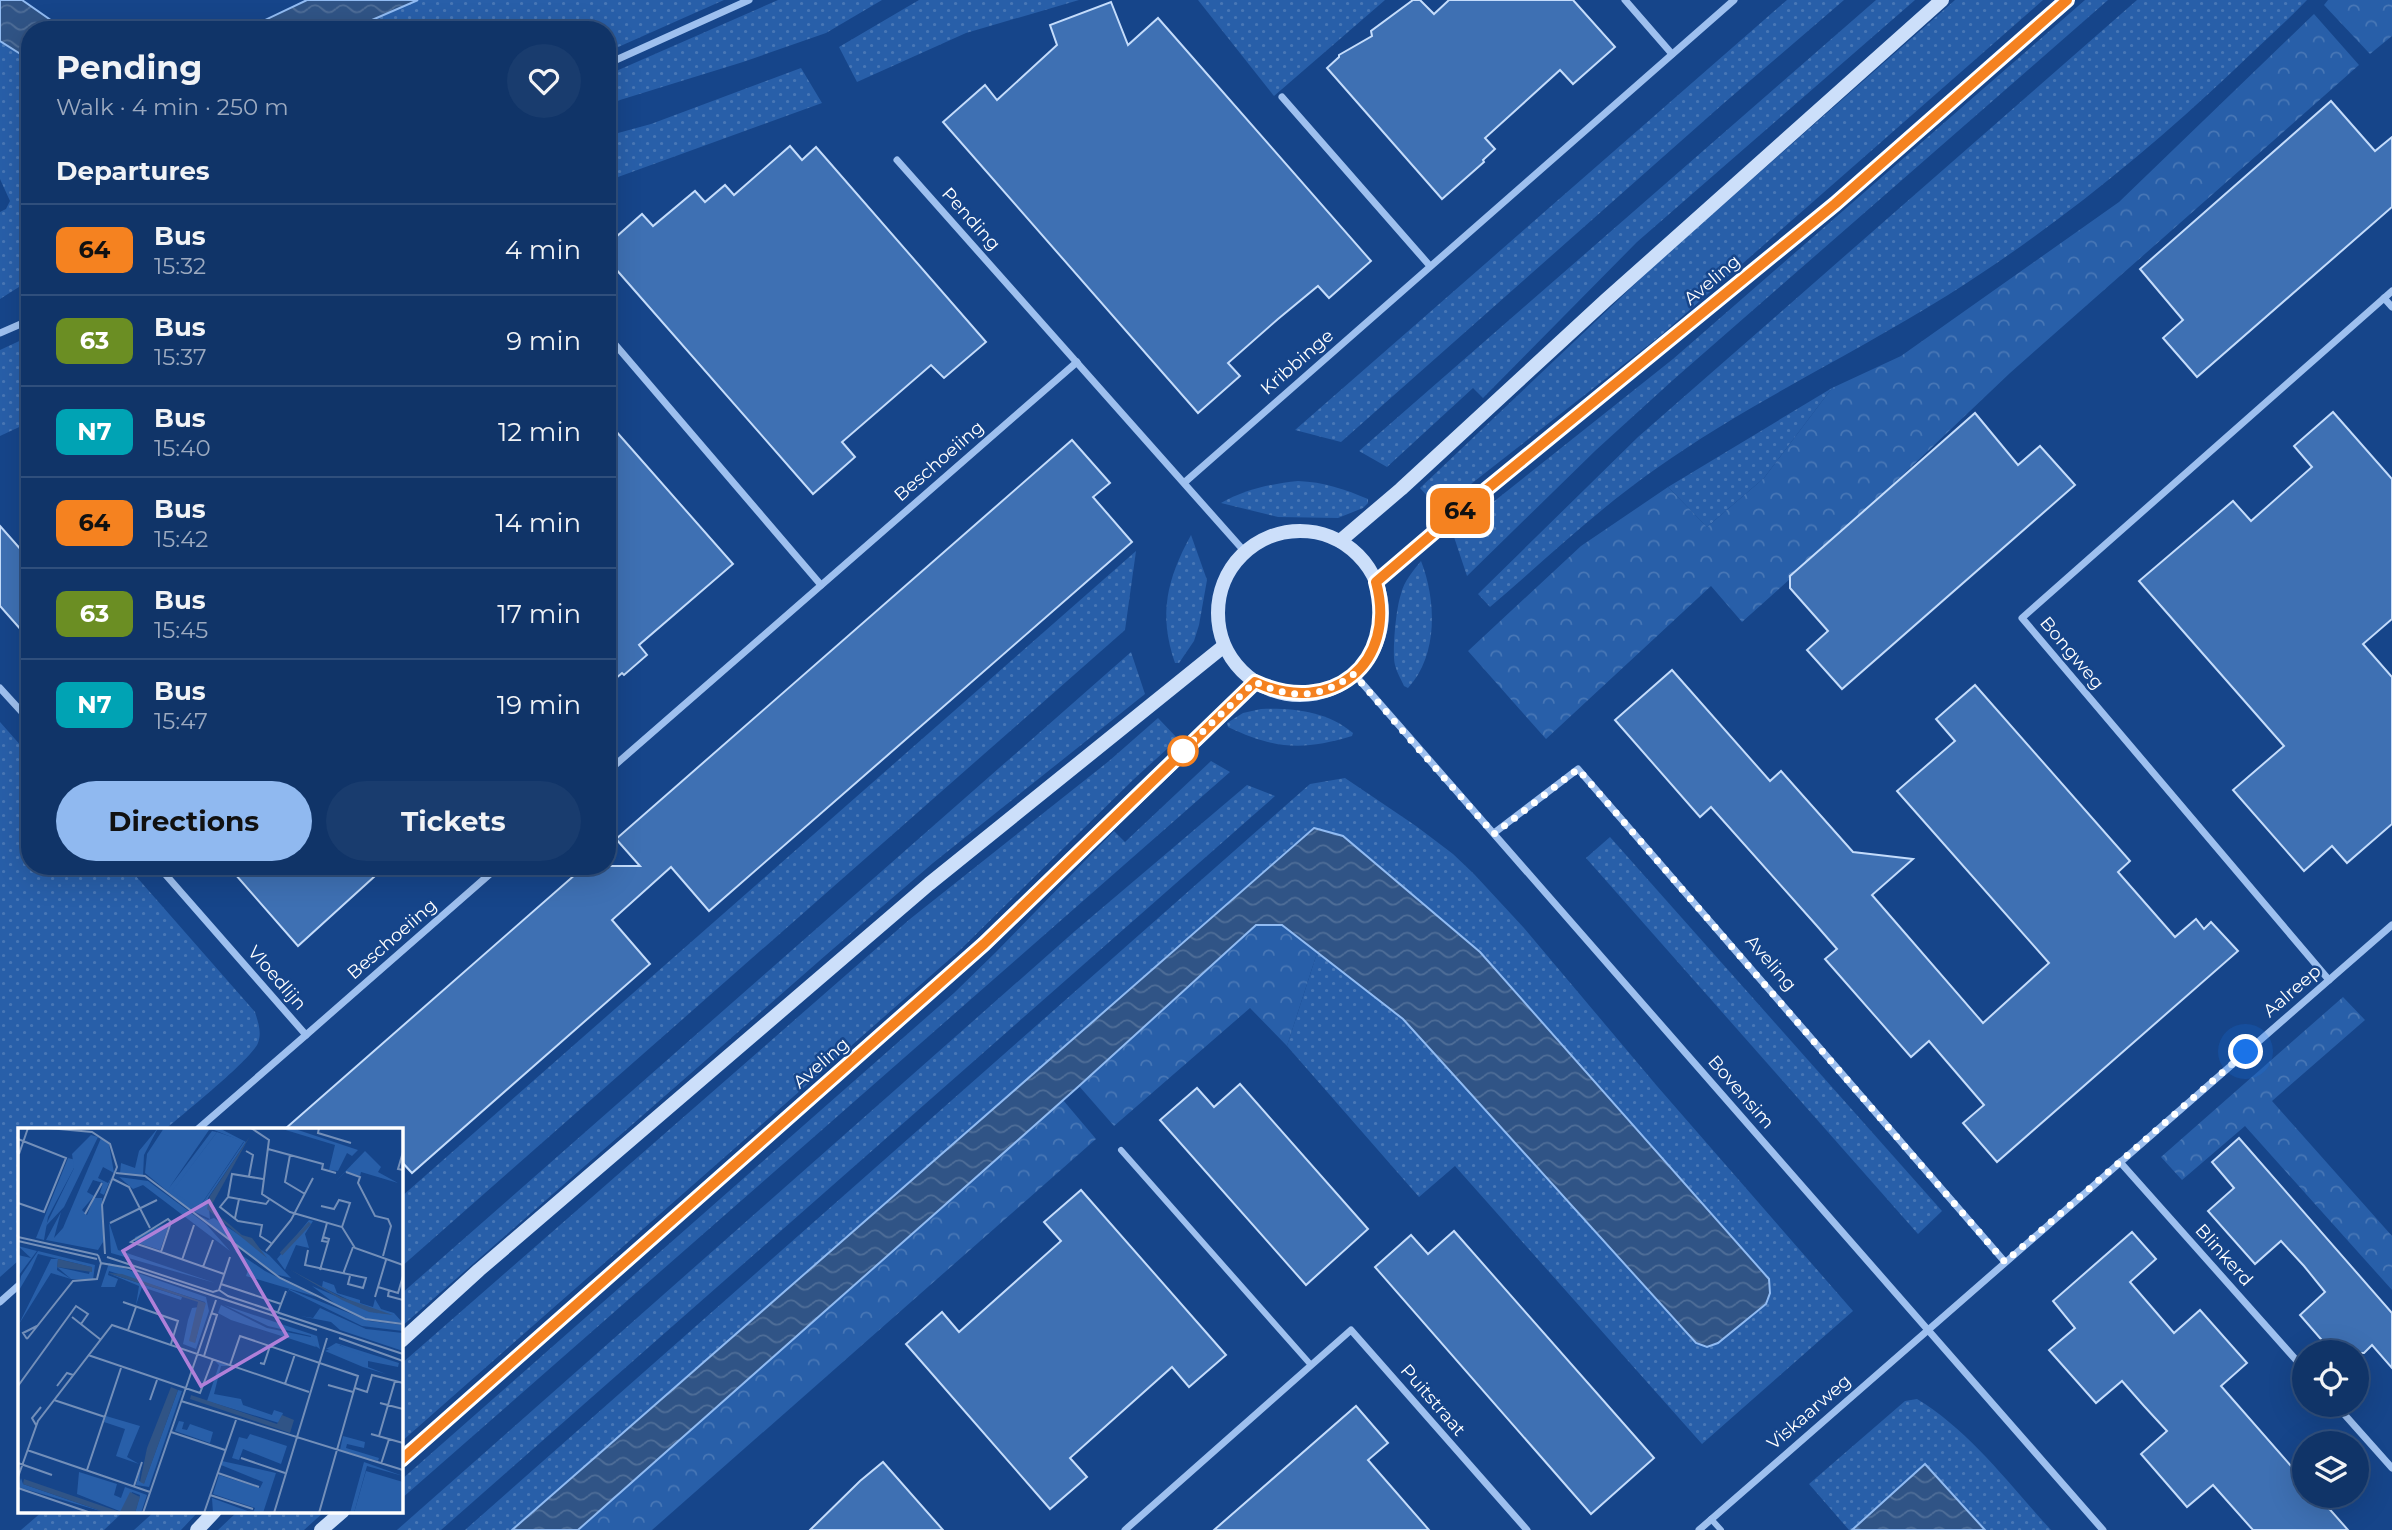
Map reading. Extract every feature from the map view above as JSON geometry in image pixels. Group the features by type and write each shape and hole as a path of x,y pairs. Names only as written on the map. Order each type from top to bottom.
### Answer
{"main road":[{"path":"1340,541 1942,0"},
{"name":"Aveling","path":"1376,582 1835,204 2067,0"},
{"path":"1290,531 1324,534 1340,541 1361,558 1376,582 1381,602 1377,641 1368,659 1354,674 1337,686 1317,694 1296,695 1275,691 1255,682 1232,660 1218,626 1222,586 1231,567 1258,541 1290,531"},
{"path":"402,1340 489,1261 929,884 1224,646"},
{"name":"Aveling","path":"402,1459 984,944 1255,682"},
{"path":"197,1530 214,1512"},
{"path":"321,1530 342,1512"}],"street":[{"path":"616,60 749,0"},
{"path":"1625,0 1672,54"},
{"name":"Kribbinge","path":"1185,482 1734,0"},
{"path":"1282,97 1430,266"},
{"name":"Pending","path":"897,160 1245,552"},
{"name":"Bongweg","path":"2329,979 2022,618 2392,291"},
{"path":"2384,298 2392,307"},
{"path":"0,333 21,324"},
{"path":"616,346 821,585"},
{"name":"Beschoeiing","path":"616,764 1077,362"},
{"name":"Bovensim","path":"1354,674 2103,1530"},
{"path":"0,688 21,711"},
{"name":"Aveling","path":"1494,834 1578,769 2005,1262"},
{"name":"Vloedlijn","path":"166,875 306,1035 199,1128"},
{"name":"Beschoeiing","path":"306,1035 489,875"},
{"name":"Aalreep","path":"1928,1329 2392,925"},
{"path":"1121,1150 1311,1365"},
{"name":"Blinkerd","path":"2120,1162 2292,1355"},
{"path":"0,1302 18,1286"},
{"name":"Viskaarweg","path":"1699,1530 1928,1329"},
{"name":"Puitstraat","path":"1125,1530 1351,1330 1527,1530"},
{"path":"2347,1417 2392,1468"},
{"path":"1711,1519 1721,1530"}],"green space":[{"path":"418,0 724,0 616,48 616,21 370,21"},
{"path":"778,0 882,0 826,33 616,101 616,71"},
{"path":"919,0 1079,0 966,33 857,82 839,47"},
{"path":"1198,0 1385,0 1274,96"},
{"path":"1787,0 1844,0 1341,442 1295,430"},
{"path":"1876,0 1915,0 1637,242 1483,398 1473,388 1387,467 1359,451"},
{"path":"1955,0 2043,0 1660,336 1439,509 1420,488 1655,265"},
{"path":"2085,0 2108,0 1673,380 1596,450 1467,576 1453,534 1673,359"},
{"path":"2137,0 2307,0 2166,131 2096,190 2024,244 1948,295 1692,444 1635,484 1490,607 1478,594 1638,437"},
{"path":"2328,0 2392,0 2392,36 2370,54 2324,5"},
{"path":"2314,14 2359,65 2010,373 1849,526 1742,622 1711,586 1546,739 1468,651 1581,546 1668,487 1707,527 1764,478 1832,388 1901,356 2119,202"},
{"path":"0,41 21,54 21,286 0,299 0,212 6,209 10,201 0,179"},
{"path":"801,68 822,103 616,178 616,134 651,124"},
{"path":"21,340 21,426 0,436 0,350"},
{"path":"1832,388 1764,478 1707,527 1668,487"},
{"path":"1298,481 1342,489 1368,499 1368,503 1363,508 1338,518 1278,517 1221,503 1258,488"},
{"path":"1191,535 1207,580 1194,641 1179,663 1175,663 1167,629 1168,597 1176,567"},
{"path":"1136,551 1125,630 402,1266 402,1196"},
{"path":"1421,561 1430,592 1432,626 1425,660 1408,688 1404,686 1395,665 1395,630 1402,589"},
{"path":"1131,652 1145,694 933,863 402,1326 402,1293"},
{"path":"1261,709 1286,709 1321,715 1353,733 1352,736 1334,741 1303,746 1260,740 1228,727 1227,723 1243,713"},
{"path":"1158,718 1178,739 960,950 402,1441 402,1363 910,919 1109,761"},
{"path":"0,722 21,746 21,875 135,875 255,1012 260,1035 253,1051 243,1062 167,1128 18,1128 18,1261 0,1277"},
{"path":"1211,761 1230,772 402,1498 402,1479 954,993 1114,831 1125,842"},
{"path":"1345,778 1416,826 1474,874 1524,928 1853,1311 1702,1444 1455,1166 1419,1197 1287,1046 1317,953 1403,1019 1769,1279 1564,1048 1314,828 512,1530 465,1530 1310,784"},
{"path":"1247,785 1275,796 441,1530 397,1530 1075,931"},
{"path":"1610,837 1942,1211 1918,1234 1586,858"},
{"path":"1256,925 1282,925 1317,953 1287,1046 1250,1008 1114,1126 1079,1086"},
{"path":"2343,997 2365,1020 2272,1101 2392,1236 2392,1290 2245,1126 2182,1180 2161,1157"},
{"path":"1063,1100 1096,1139 652,1530 578,1530"},
{"path":"1917,1399 1972,1442 2051,1530 1985,1530 1925,1464 1849,1530 1809,1484 1905,1401"},
{"path":"42,1512 123,1512 104,1530 21,1530"},
{"path":"154,1512 198,1512 181,1530 134,1530"},
{"path":"237,1512 324,1512 304,1530 218,1530"}],"water":[{"path":"0,0 22,0 52,21 21,21 21,54 0,41"},
{"path":"307,0 418,0 370,21 263,21"},
{"path":"1314,828 1343,836 1480,952 1769,1279 1770,1293 1766,1304 1718,1343 1707,1347 1696,1343 1403,1019 1282,925 1256,925 1079,1086 578,1530 512,1530"},
{"path":"1925,1464 1985,1530 1852,1530"}],"building":[{"path":"1413,0 1420,0 1434,14 1449,0 1573,0 1615,47 1573,84 1560,70 1485,138 1495,149 1442,199 1327,68 1339,55 1372,36 1371,31"},
{"path":"1111,2 1128,45 1158,18 1371,261 1329,298 1318,286 1278,319 1228,363 1240,376 1198,413 943,122 985,85 997,100 1057,45 1050,25"},
{"path":"2331,101 2375,151 2392,137 2392,207 2197,377 2163,338 2183,320 2140,269"},
{"path":"790,146 802,160 816,147 986,342 944,378 931,365 842,442 855,457 813,494 616,269 616,237 642,214 653,226 695,191 705,202 725,185 734,195"},
{"path":"2333,412 2392,479 2392,619 2363,644 2392,677 2392,824 2347,863 2332,846 2304,871 2233,790 2284,746 2139,581 2233,501 2251,521 2312,467 2294,446"},
{"path":"1975,413 2018,465 2040,446 2075,485 1842,689 1807,650 1828,631 1790,588 1790,576"},
{"path":"616,431 733,564 639,645 647,655 624,675 622,673 616,678"},
{"path":"1072,440 1110,483 1093,497 1132,542 709,911 671,867 612,920 650,964 412,1173 402,1162 402,1128 286,1128 575,875 616,875 616,866 640,866 616,839"},
{"path":"0,526 21,550 21,630 0,606"},
{"path":"1672,670 1770,781 1781,771 1853,852 1913,859 1872,895 1983,1023 2049,963 1897,791 1955,741 1936,719 1975,685 2130,861 2118,872 2175,937 2196,919 2204,929 2211,922 2238,951 1997,1162 1963,1123 1984,1105 1929,1041 1911,1057 1825,959 1837,949 1817,926 1711,807 1700,817 1615,720"},
{"path":"236,875 376,875 298,946"},
{"path":"1240,1084 1368,1229 1306,1285 1160,1120 1197,1088 1214,1107"},
{"path":"2239,1138 2392,1313 2392,1368 2372,1345 2369,1348 2369,1340 2322,1340 2300,1315 2325,1292 2281,1241 2255,1264 2208,1211 2234,1188 2212,1162"},
{"path":"1081,1190 1226,1355 1189,1387 1172,1367 1070,1458 1087,1477 1050,1509 906,1344 942,1312 959,1332 1061,1241 1044,1222"},
{"path":"1454,1231 1654,1458 1591,1514 1375,1267 1411,1235 1428,1254"},
{"path":"2132,1232 2156,1259 2130,1282 2174,1333 2200,1310 2247,1363 2221,1386 2292,1467 2292,1508 2329,1508 2348,1530 2253,1530 2213,1485 2187,1507 2141,1454 2167,1431 2122,1381 2096,1403 2049,1350 2075,1328 2053,1301"},
{"path":"1356,1406 1388,1443 1368,1460 1429,1530 1214,1530"},
{"path":"883,1462 943,1530 810,1530 860,1481"}],"bus line":[{"name":"64","path":"402,1459 984,944 1255,682 1275,691 1296,695 1317,694 1337,686 1354,674 1368,659 1377,641 1381,602 1376,582 1835,204 2067,0"}],"route":[{"path":"1183,751 1179,754 1255,682 1275,691 1296,695 1317,694 1337,686 1354,674 1494,834 1578,769 2005,1262 2246,1052"}]}
